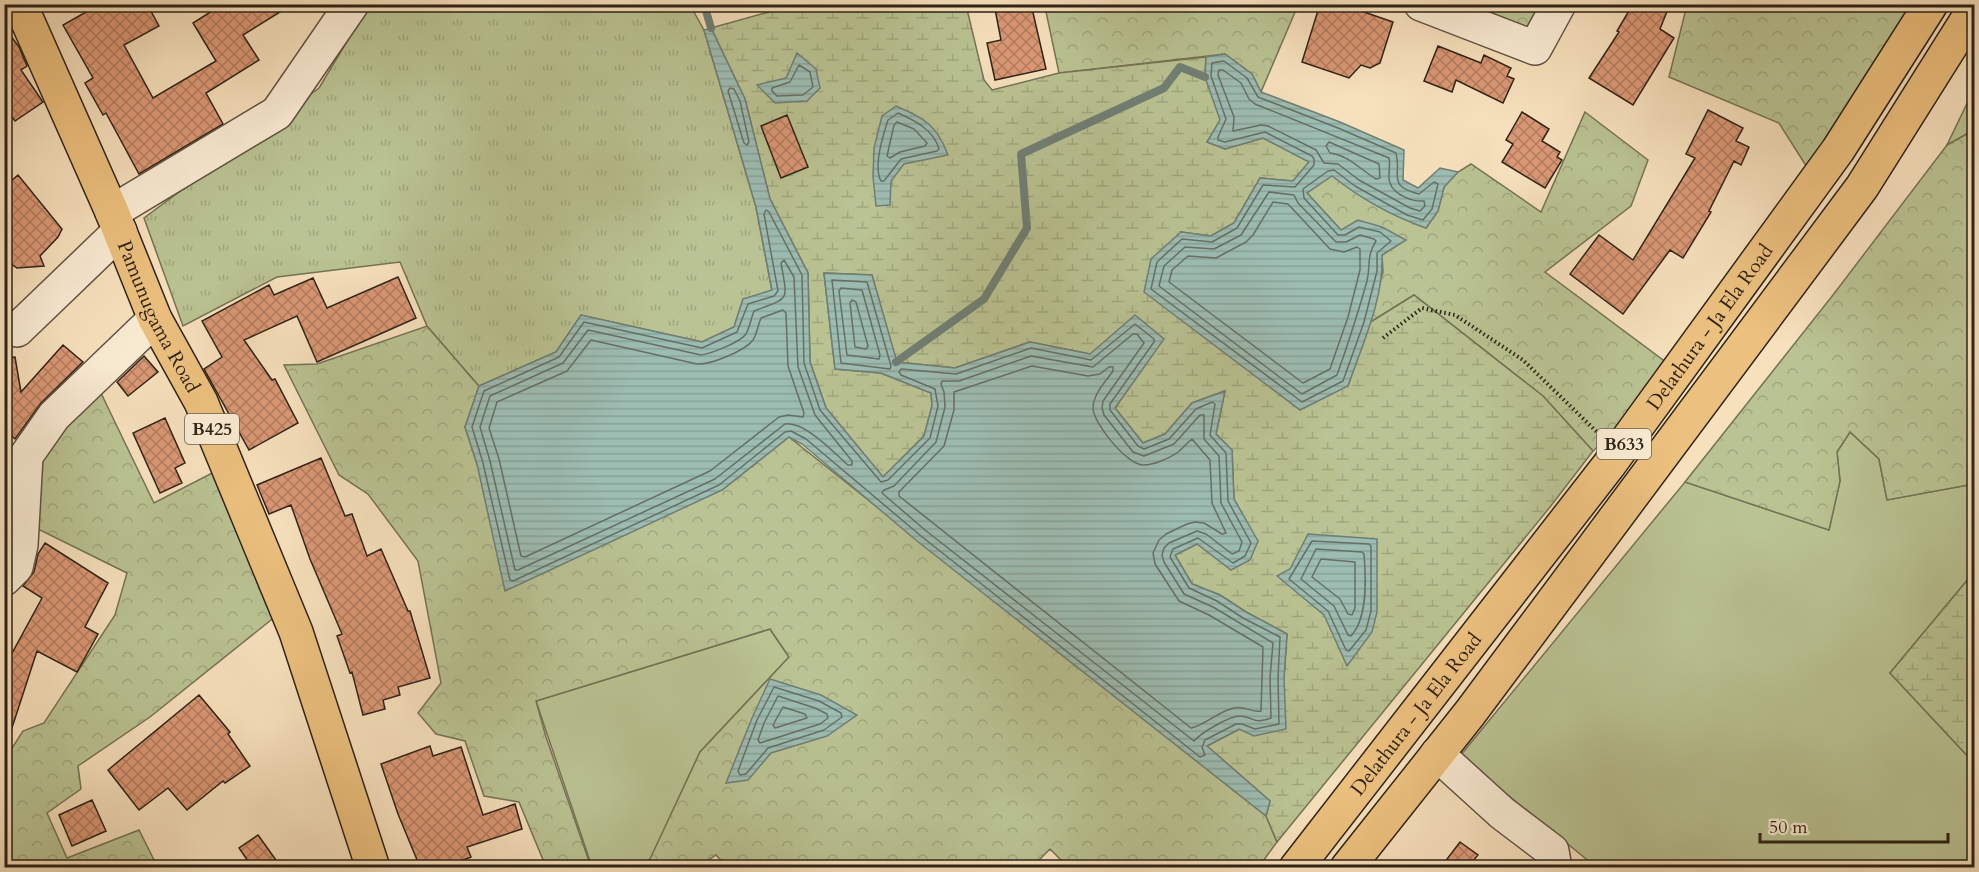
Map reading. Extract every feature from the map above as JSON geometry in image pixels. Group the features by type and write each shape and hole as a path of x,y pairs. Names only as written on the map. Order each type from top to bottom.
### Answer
{"main road":[{"name":"Pamunugama Road","path":"20,4 116,222 155,319 201,402 296,632 373,867"},
{"name":"Delathura - Ja Ela Road","path":"1296,867 1618,452 1838,150 1931,4"},
{"name":"Delathura - Ja Ela Road","path":"1347,867 1437,754 1862,188 1974,9"}],"street":[{"path":"17,330 116,222 277,113 352,4"},
{"path":"1432,7 1535,48 1560,4"},
{"path":"4,579 16,567 21,545 27,456 54,416 155,319"},
{"path":"1437,754 1502,813 1552,851 1555,867"}],"path":[{"path":"1383,338 1422,308 1455,315 1523,360 1618,452"}],"green space":[{"path":"1109,4 1298,5 1261,92 1252,74 1225,54 1059,73 1045,7"},
{"path":"1457,4 1542,5 1527,34"},
{"path":"369,5 690,5 704,30 756,207 772,291 743,299 734,327 702,342 581,315 556,352 479,386 427,326 400,262 277,277 183,326 144,218 319,88"},
{"path":"794,5 966,5 984,80 992,90 1059,73 1206,57 1205,77 1221,120 1207,142 1225,149 1263,138 1310,161 1293,181 1260,178 1234,223 1211,236 1181,232 1348,386 1369,323 1414,295 1543,396 1593,451 1277,842 1266,816 1270,801 1207,746 1240,729 1284,678 1287,634 1220,595 1192,584 1175,555 1197,544 1257,541 1234,499 1232,450 1216,434 1225,391 1192,403 1165,434 1143,443 1115,408 1163,339 1090,354 1030,342 955,368 896,362 872,275 824,273 835,369 881,373 931,393 932,406 924,436 883,477 826,408 810,362 808,273 770,199 745,99 711,28"},
{"path":"1687,5 1914,5 1810,172 1779,123 1669,77"},
{"path":"1974,89 1974,130 1947,145"},
{"path":"1585,112 1648,160 1631,206 1545,272 1667,363 1621,425 1593,451 1543,396 1414,295 1369,323 1383,272 1382,255 1405,240 1341,230 1307,193 1332,175 1377,206 1426,228 1438,211 1444,187 1458,172 1471,164 1541,212"},
{"path":"1974,130 1974,484 1887,500 1879,459 1850,432 1837,452 1840,481 1829,530 1685,482 1833,295 1947,145"},
{"path":"427,326 479,386 465,427 477,464 722,490 789,437 1266,816 1277,842 1258,868 1068,867 1050,849 1031,868 728,868 716,855 698,867 639,867 650,859 700,752 789,657 770,629 536,701 546,737 591,867 546,867 519,802 484,796 465,741 436,734 418,713 441,683 418,561 368,494 339,475 284,365 317,364"},
{"path":"99,389 154,503 216,471 276,616 150,717 78,766 81,789 47,813 67,858 139,830 154,860 139,868 5,868 5,759 23,731 44,723 115,615 127,573 38,529 39,455"},
{"path":"1850,432 1879,459 1887,500 1974,484 1974,572 1890,673 1974,763 1974,867 1596,867 1460,756 1685,482 1829,530 1840,481 1837,452"},
{"path":"1974,572 1974,763 1890,673"},
{"path":"770,629 789,657 700,752 650,860 639,867 592,867 536,701"}],"water":[{"path":"711,28 745,99 770,199 808,273 810,362 826,408 883,477 924,436 932,406 931,393 881,373 835,369 824,273 872,275 897,362 955,368 1030,342 1090,354 1135,315 1164,339 1115,408 1143,443 1165,434 1192,403 1225,391 1216,434 1232,450 1234,499 1258,541 1250,560 1231,570 1197,544 1175,555 1192,584 1220,595 1287,634 1284,678 1286,729 1254,736 1239,729 1207,746 1270,801 1266,816 917,541 802,444 789,437 722,490 505,591 477,464 465,427 479,386 556,352 581,315 702,342 734,327 743,299 772,290 756,207 704,30"},
{"path":"797,53 816,69 820,88 807,101 775,103 757,85 786,78"},
{"path":"1225,54 1252,74 1261,92 1340,122 1404,150 1403,180 1418,188 1440,168 1458,172 1444,187 1438,211 1426,228 1377,206 1332,176 1307,193 1341,230 1358,220 1382,227 1406,240 1382,255 1382,272 1376,305 1348,386 1300,410 1144,292 1151,259 1181,232 1211,236 1234,223 1260,178 1293,181 1309,162 1263,138 1225,149 1207,142 1220,120 1205,77 1206,57"},
{"path":"896,106 914,114 934,129 948,155 904,164 891,181 890,205 876,206 873,177 874,148 882,116"},
{"path":"1308,534 1377,539 1377,612 1372,632 1347,666 1324,615 1277,576 1290,569"},
{"path":"770,679 821,695 857,715 827,736 771,753 748,780 726,783 752,718"}],"building":[{"path":"100,4 147,4 159,26 124,45 153,98 216,61 193,23 223,4 293,4 243,35 259,60 206,93 223,124 139,174 106,113 103,115 85,83 93,78 63,25"},
{"path":"994,4 1031,4 1046,69 995,80 987,43 1001,40"},
{"path":"1320,4 1341,4 1393,22 1380,63 1370,68 1361,65 1349,78 1302,62"},
{"path":"1633,4 1670,4 1660,29 1674,38 1633,105 1589,78 1619,32 1617,31"},
{"path":"4,27 19,47 27,66 21,70 43,102 15,121 4,106"},
{"path":"1438,46 1481,63 1484,55 1511,68 1507,76 1514,79 1503,103 1456,80 1452,92 1424,81"},
{"path":"1708,110 1743,128 1736,141 1749,147 1741,165 1734,161 1709,211 1711,212 1683,258 1670,250 1623,314 1570,274 1599,235 1633,260 1695,158 1686,154"},
{"path":"1522,112 1549,129 1542,141 1560,152 1557,157 1562,160 1545,188 1502,162 1513,144 1506,140"},
{"path":"787,115 808,167 781,178 761,126"},
{"path":"18,175 62,229 58,237 40,256 44,266 17,268 7,261 8,234 4,231 4,187"},
{"path":"398,277 416,318 317,362 297,316 244,340 272,380 275,379 298,423 249,450 204,369 222,357 202,321 269,285 274,295 313,278 327,308"},
{"path":"63,345 83,362 41,403 15,439 4,429 4,358 15,357 21,392"},
{"path":"144,356 158,372 128,396 117,382"},
{"path":"165,418 185,463 175,468 182,483 160,493 133,433"},
{"path":"321,458 345,516 352,514 367,556 381,549 408,611 410,611 430,678 398,687 400,695 383,700 385,709 363,715 352,672 350,673 337,636 342,634 310,559 291,505 269,514 257,485"},
{"path":"45,543 108,583 85,627 98,634 77,672 37,651 9,737 4,736 4,668 42,598 23,586 34,572 38,554"},
{"path":"199,695 230,732 228,734 250,766 225,783 223,781 187,810 168,788 139,810 108,770"},
{"path":"430,746 433,756 461,747 483,815 515,804 522,829 467,847 471,857 445,867 420,867 398,814 381,764"},
{"path":"92,800 106,831 72,846 59,815"},
{"path":"258,835 281,867 252,867 239,848"},
{"path":"1460,842 1478,855 1468,867 1441,867"}],"waterway":[{"path":"704,4 711,28"},
{"path":"896,362 984,299 1027,228 1021,154 1164,88 1180,67 1205,77"}]}
